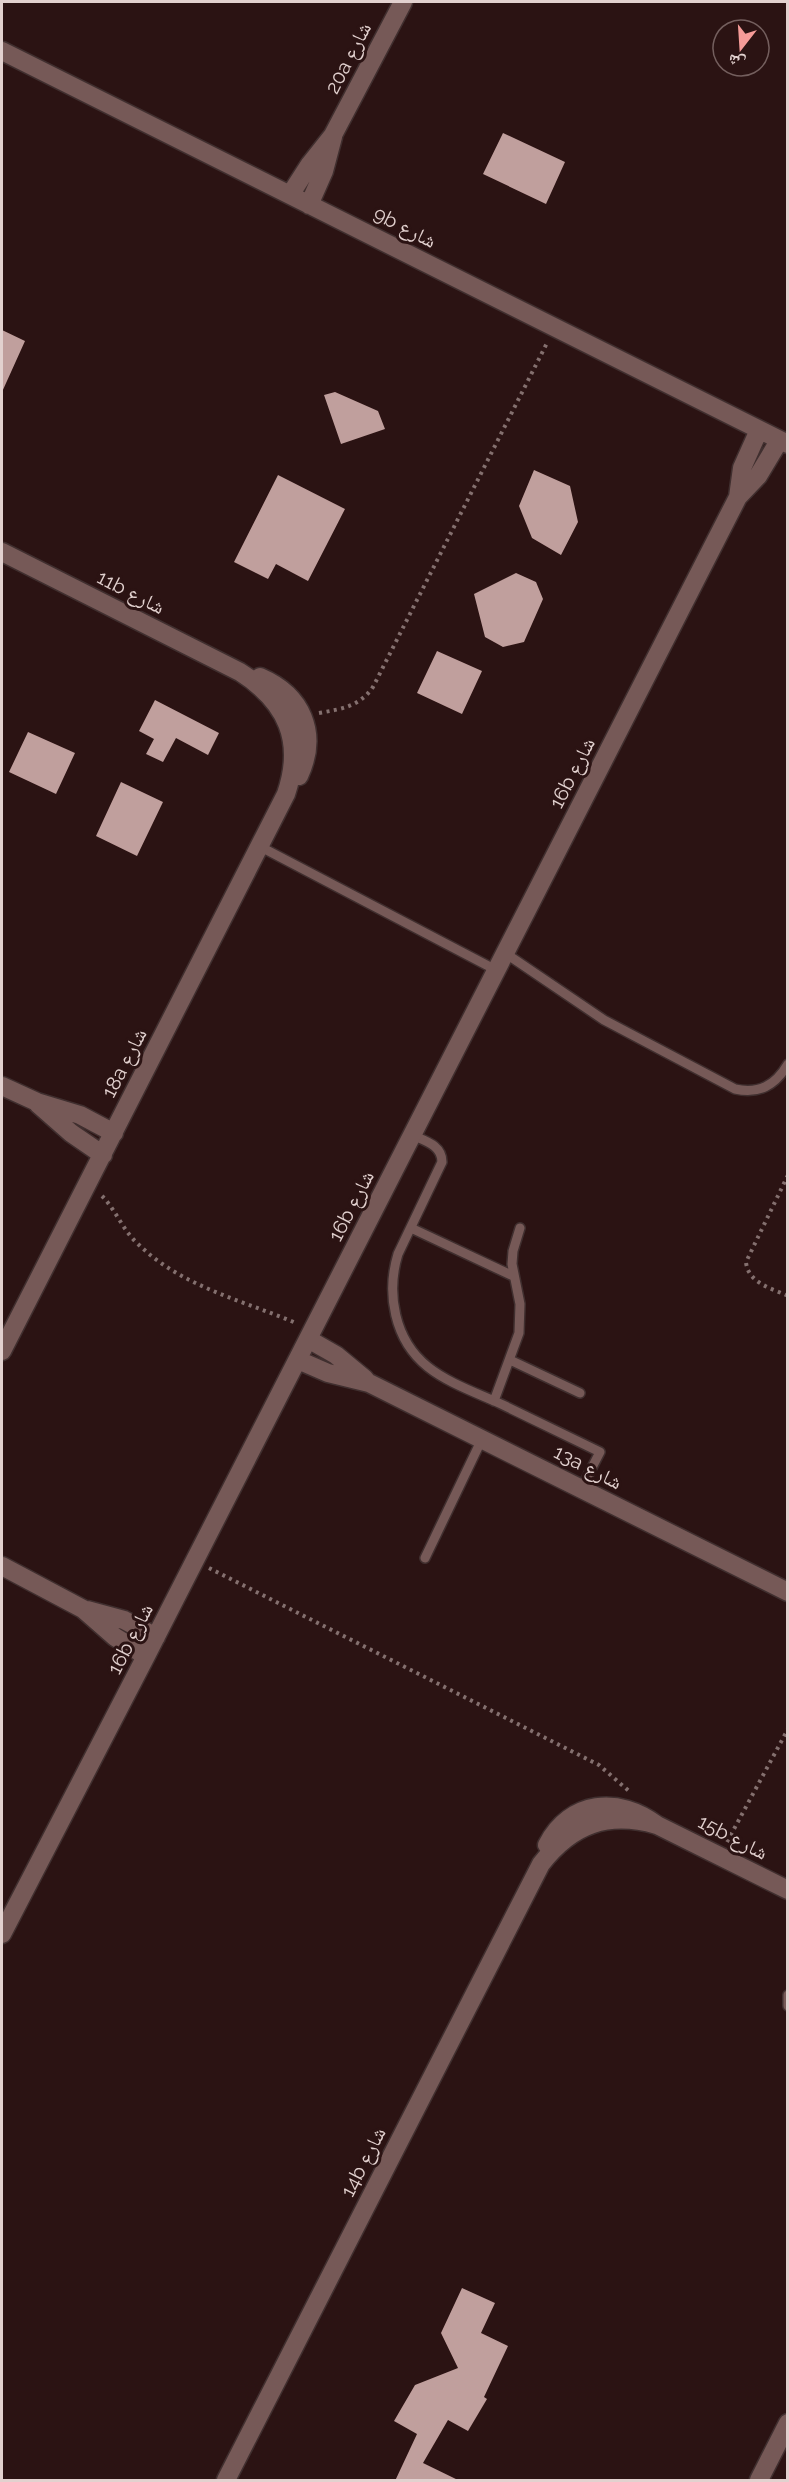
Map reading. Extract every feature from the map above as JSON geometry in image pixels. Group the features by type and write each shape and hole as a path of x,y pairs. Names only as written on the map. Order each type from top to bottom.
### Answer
{"street":[{"name":"20a شارع","path":"290,195 310,164 333,135 403,2"},
{"name":"9b شارع","path":"2,51 783,442"},
{"name":"20a شارع","path":"309,205 324,171 333,135"},
{"name":"16b شارع","path":"738,497 742,468 759,430"},
{"name":"16b شارع","path":"2,1934 311,1335 738,497 758,476 783,442"},
{"name":"11b شارع","path":"2,552 240,672 256,675 284,691 295,719"},
{"name":"18a شارع","path":"2,1351 286,794 292,777 295,719"},
{"path":"2,1086 37,1102 80,1115 114,1133"},
{"path":"37,1102 71,1133 103,1155"},
{"name":"13a شارع","path":"311,1335 369,1383"},
{"name":"13a شارع","path":"298,1360 328,1373 369,1383 788,1592"},
{"path":"2,1566 83,1609 123,1620 156,1637"},
{"path":"83,1609 115,1637 146,1656"},
{"name":"14b شارع","path":"226,2481 541,1864 551,1836 573,1816 589,1817"},
{"name":"15b شارع","path":"589,1817 625,1819 657,1825 788,1890"},
{"path":"759,2481 788,2423"}],"lane":[{"path":"259,846 496,970"},
{"path":"505,953 604,1020 735,1089 747,1092 766,1087 781,1076 788,1064"},
{"path":"412,1135 437,1147 442,1156 440,1167 398,1254 392,1284 395,1314 400,1328 413,1351 428,1367 600,1452 581,1489"},
{"path":"411,1228 513,1276"},
{"path":"494,1401 519,1333 520,1304 513,1276 513,1251 520,1228"},
{"path":"510,1360 580,1393"},
{"path":"425,1558 482,1439"},
{"path":"788,1995 788,2006"}],"path":[{"path":"295,719 349,707 363,699 373,687 555,328"},
{"path":"788,1175 746,1262 746,1269 754,1280 788,1296"},
{"path":"87,1184 104,1198 132,1239 172,1271 311,1335"},
{"path":"195,1561 599,1765 635,1796"},
{"path":"720,1856 788,1730"}],"building":[{"path":"503,133 565,162 546,204 483,174"},
{"path":"2,330 25,341 2,392"},
{"path":"335,392 378,411 385,429 341,444 324,395"},
{"path":"534,470 570,486 578,522 561,555 532,538 519,506"},
{"path":"278,475 345,509 308,581 276,564 268,579 234,562"},
{"path":"516,573 536,582 543,599 524,642 503,647 485,637 474,594"},
{"path":"437,651 482,671 462,714 417,693"},
{"path":"155,700 219,733 208,755 176,738 163,762 146,754 154,739 139,731"},
{"path":"28,732 75,753 56,794 9,772"},
{"path":"121,782 163,802 137,856 96,836"},
{"path":"462,2288 495,2303 481,2333 508,2346 484,2397 487,2399 468,2431 448,2420 423,2463 460,2481 395,2481 417,2434 394,2421 415,2385 458,2368 441,2333"}]}
